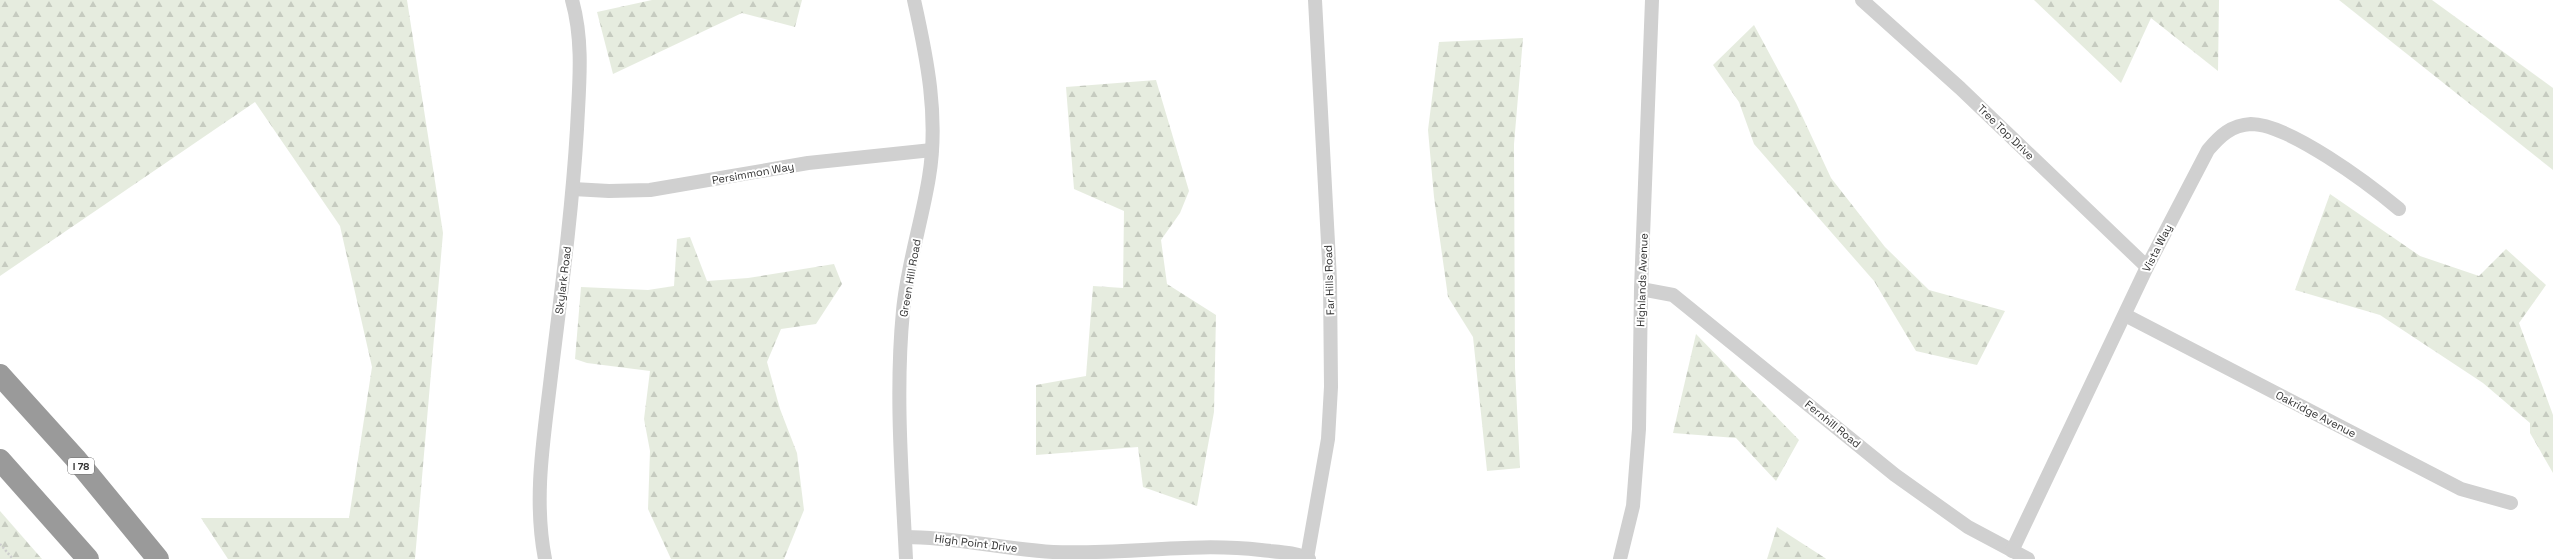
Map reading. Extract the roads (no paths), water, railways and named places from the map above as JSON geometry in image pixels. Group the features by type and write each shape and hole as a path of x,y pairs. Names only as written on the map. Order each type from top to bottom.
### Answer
{"highway":[{"name":"I 78","path":"0,375 75,458 158,559"},
{"path":"0,460 88,559"}],"street":[{"name":"Skylark Road","path":"545,559 540,522 540,470 573,188 580,46 572,0"},
{"name":"Green Hill Road","path":"906,559 900,350 903,308 929,176 932,150 928,64 914,0"},
{"name":"Far Hills Road","path":"1308,558 1328,439 1331,387 1330,280 1315,0"},
{"name":"Highlands Avenue","path":"1620,559 1633,506 1636,469 1652,0"},
{"name":"Tree Top Drive","path":"1862,0 1960,88 2147,267"},
{"name":"Vista Way","path":"2012,551 2147,267 2208,150 2220,135 2233,128 2249,124 2265,125 2281,131 2360,177 2399,209"},
{"name":"Persimmon Way","path":"573,188 609,191 650,190 808,163 932,150"},
{"name":"Fernhill Road","path":"1641,289 1673,295 1895,475 1968,527 2028,559"},
{"name":"Oakridge Avenue","path":"2125,315 2461,489 2511,504"},
{"name":"High Point Drive","path":"905,537 935,537 991,547 1053,552 1114,552 1216,546 1285,552 1308,558"}]}
